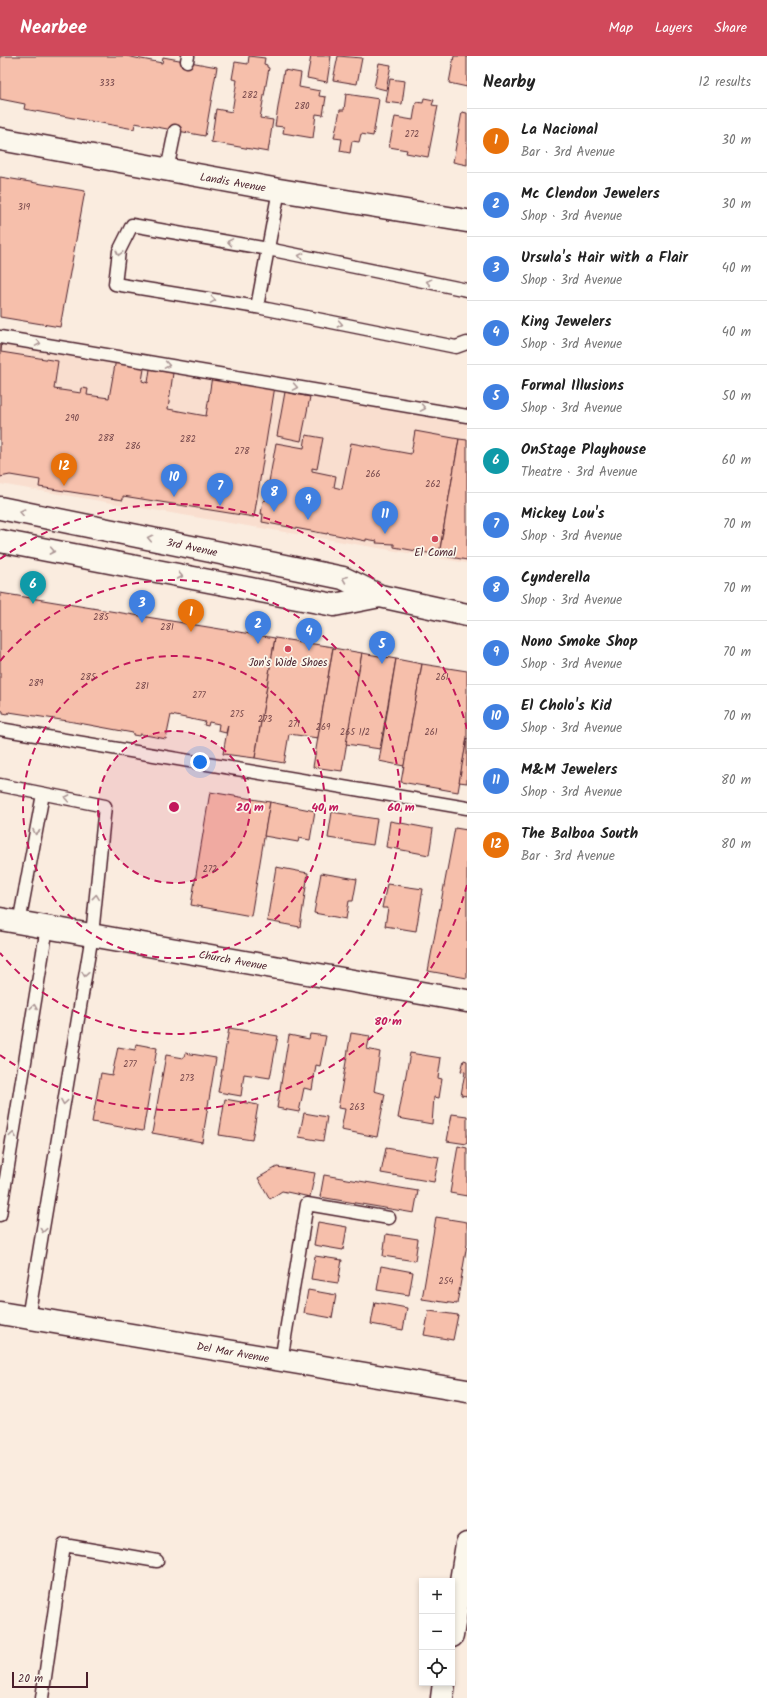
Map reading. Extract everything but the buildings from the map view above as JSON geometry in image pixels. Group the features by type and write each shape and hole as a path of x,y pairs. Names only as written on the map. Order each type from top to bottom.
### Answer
{"street":[{"name":"Landis Avenue","path":"0,139 279,190 467,221"},
{"name":"3rd Avenue","path":"0,508 343,578 380,596 467,614"},
{"name":"3rd Avenue","path":"0,541 334,605 380,596"},
{"name":"Church Avenue","path":"10,921 467,1001"},
{"name":"Del Mar Avenue","path":"0,1313 467,1392"},
{"path":"455,1618 467,1544"},
{"path":"442,1698 444,1686"}],"lane":[{"path":"168,170 175,131"},
{"path":"257,307 279,190"},
{"path":"467,290 268,249 132,225 119,251 115,284 257,307 456,347 467,343"},
{"path":"0,337 467,416"},
{"path":"0,728 467,808"},
{"path":"0,785 105,806 92,936 28,1318"},
{"path":"10,921 43,794"},
{"path":"0,1215 47,927"},
{"path":"281,1360 307,1204 389,1218"},
{"path":"42,1698 64,1545 158,1560"}],"shaded area":[{"path":"0,341 467,423 467,563 0,484"}],"place":[{"name":"The Balboa South","path":"64,486"},
{"name":"El Cholo's Kid","path":"174,497"},
{"name":"Mickey Lou's","path":"220,506"},
{"name":"Cynderella","path":"274,512"},
{"name":"Nono Smoke Shop","path":"308,520"},
{"name":"M&M Jewelers","path":"385,534"},
{"name":"El Comal","path":"435,539"},
{"name":"OnStage Playhouse","path":"33,604"},
{"name":"Ursula's Hair with a Flair","path":"142,623"},
{"name":"La Nacional","path":"191,632"},
{"name":"Mc Clendon Jewelers","path":"258,644"},
{"name":"Jon's Wide Shoes","path":"288,649"},
{"name":"King Jewelers","path":"309,651"},
{"name":"Formal Illusions","path":"382,664"}]}
